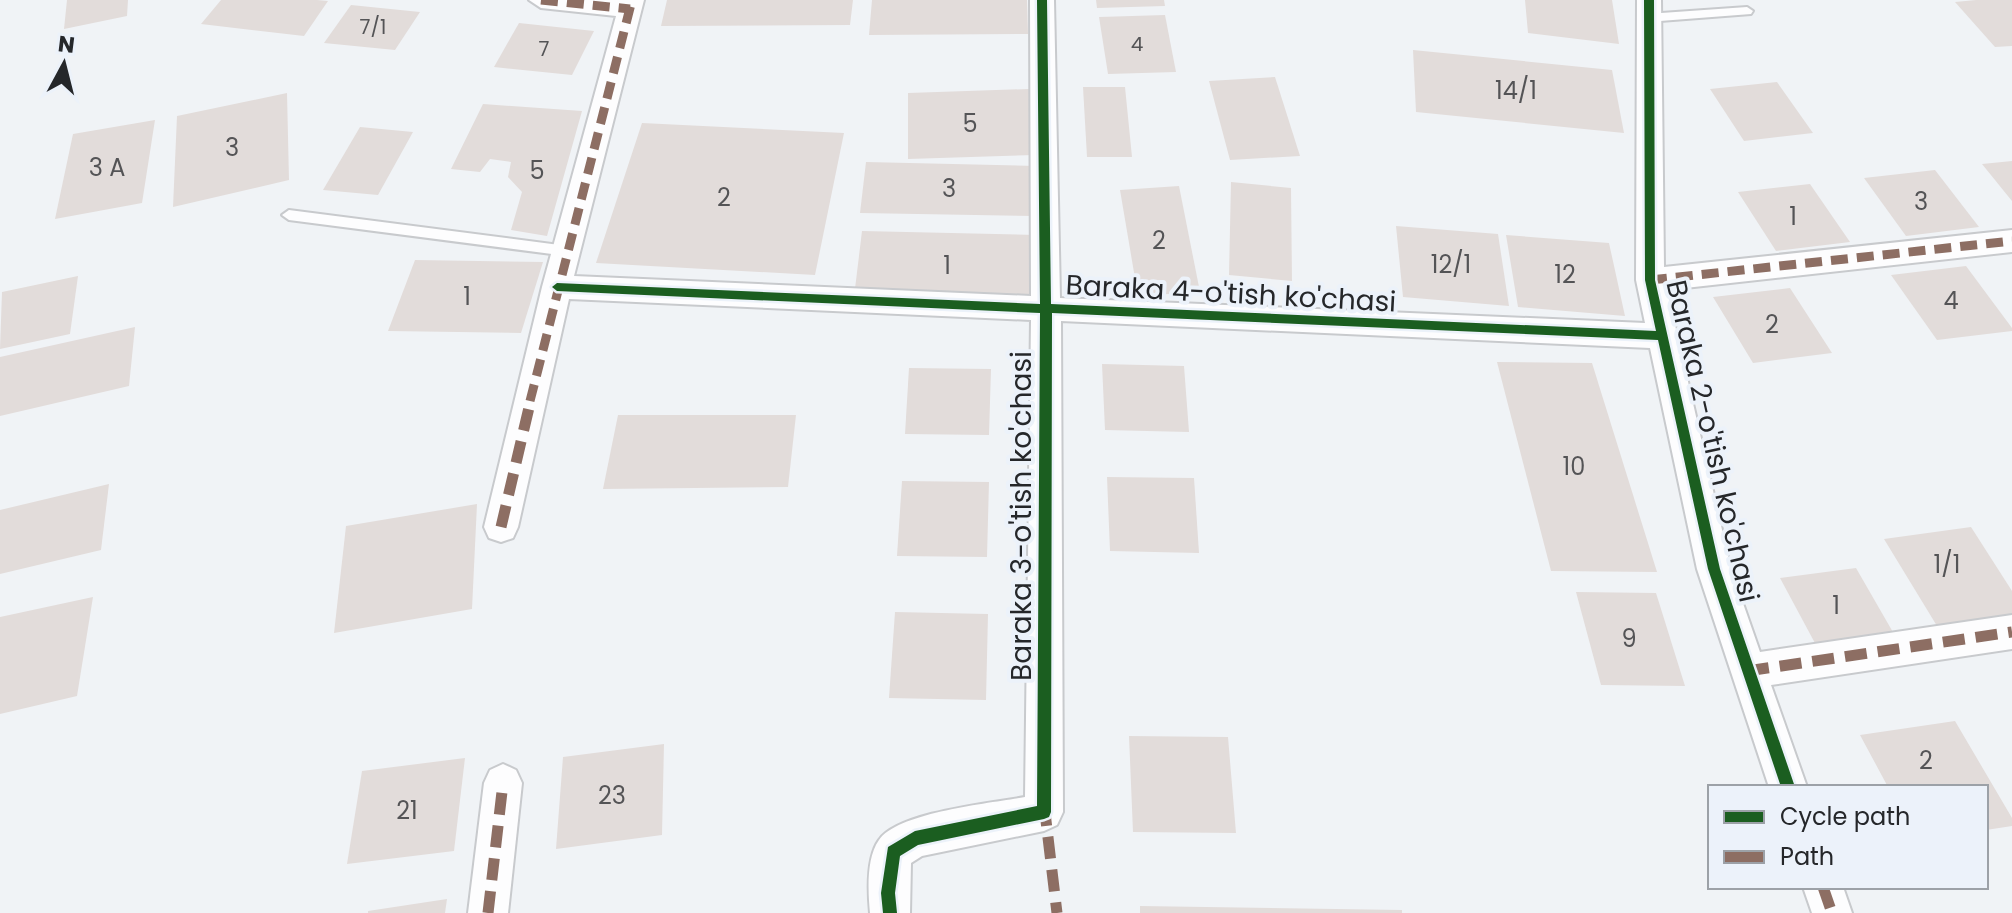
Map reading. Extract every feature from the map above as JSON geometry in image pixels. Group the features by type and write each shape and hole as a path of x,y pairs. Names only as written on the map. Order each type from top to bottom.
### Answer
{"street":[{"path":"501,527 557,287 631,4 541,0"},
{"name":"Baraka 3-o'tish ko'chasi","path":"890,913 888,893 893,852 915,838 1044,812 1046,309 1042,0"},
{"name":"Baraka 2-o'tish ko'chasi","path":"1648,9 1650,280 1714,569 1787,785"},
{"path":"1650,280 2012,241"},
{"name":"Baraka 4-o'tish ko'chasi","path":"557,287 1663,336"},
{"path":"1747,671 2012,632"},
{"path":"488,913 503,783"},
{"path":"1824,889 1832,913"}],"lane":[{"path":"1648,9 1747,11"},
{"path":"289,215 567,251"}],"building":[{"path":"67,0 128,0 127,16 64,29"},
{"path":"221,0 328,1 304,36 201,24"},
{"path":"667,0 853,0 850,25 661,26"},
{"path":"872,0 1027,0 1028,34 869,35"},
{"path":"1096,0 1164,0 1165,6 1097,8"},
{"path":"1525,0 1612,0 1619,44 1528,33"},
{"path":"2012,0 2012,46 1995,47 1955,2"},
{"path":"351,5 420,12 395,50 324,43"},
{"path":"1165,15 1176,72 1108,74 1099,17"},
{"path":"519,23 594,31 572,75 494,67"},
{"path":"1413,50 1612,70 1624,133 1416,112"},
{"path":"1275,77 1300,156 1230,160 1209,81"},
{"path":"1777,82 1813,133 1744,141 1710,89"},
{"path":"1083,87 1125,87 1132,157 1087,157"},
{"path":"1029,89 1035,155 908,159 908,93"},
{"path":"287,93 289,180 173,207 177,116"},
{"path":"483,104 582,111 547,236 511,230 522,192 508,177 511,162 490,159 480,172 451,169"},
{"path":"155,120 142,203 55,219 73,134"},
{"path":"642,123 844,133 815,275 596,263"},
{"path":"360,127 413,132 378,195 323,190"},
{"path":"2012,161 2012,201 1982,164"},
{"path":"866,162 1036,166 1035,216 860,213"},
{"path":"1935,170 1979,227 1906,236 1864,178"},
{"path":"1231,182 1291,188 1292,281 1229,275"},
{"path":"1810,184 1850,242 1776,251 1738,192"},
{"path":"1179,186 1200,292 1138,296 1120,190"},
{"path":"1396,226 1498,234 1509,306 1403,297"},
{"path":"862,231 1036,235 1035,301 854,297"},
{"path":"1506,235 1609,243 1625,316 1518,307"},
{"path":"415,260 543,262 521,333 388,331"},
{"path":"1966,266 2012,331 1937,340 1891,275"},
{"path":"78,276 70,334 0,349 2,292"},
{"path":"1790,288 1832,353 1753,363 1713,297"},
{"path":"135,327 129,386 0,416 0,357"},
{"path":"1497,362 1592,363 1657,572 1551,571"},
{"path":"1102,364 1184,366 1189,432 1105,430"},
{"path":"909,368 991,369 989,435 905,434"},
{"path":"618,415 796,415 788,487 603,489"},
{"path":"1107,477 1194,478 1199,553 1110,551"},
{"path":"902,481 989,482 987,557 897,556"},
{"path":"109,484 101,550 0,574 0,510"},
{"path":"477,504 472,609 334,633 346,526"},
{"path":"1971,527 2012,591 2012,616 1937,626 1884,539"},
{"path":"1856,568 1894,634 1816,645 1780,578"},
{"path":"1576,592 1656,593 1685,686 1601,685"},
{"path":"93,597 77,696 0,714 0,617"},
{"path":"895,612 988,614 986,700 889,698"},
{"path":"1955,721 2012,818 2012,826 1988,830 1988,785 1887,785 1860,735"},
{"path":"1129,736 1228,737 1236,833 1133,832"},
{"path":"664,744 662,835 556,849 563,757"},
{"path":"465,758 454,851 347,864 362,771"},
{"path":"447,899 445,913 368,913 368,911"},
{"path":"1140,906 1402,910 1402,913 1140,913"}],"marked path":[{"path":"541,0 630,9"},
{"path":"501,527 557,287 632,0"},
{"path":"1650,280 2012,241"},
{"path":"1747,671 2012,632"},
{"path":"488,913 503,783"},
{"path":"1044,804 1057,913"},
{"path":"1824,889 1832,913"}],"cycle path":[{"path":"890,913 888,893 893,852 915,838 1044,812 1046,309 1042,0"},
{"path":"1649,0 1650,280 1714,569 1787,785"},
{"path":"557,287 1663,336"}]}
